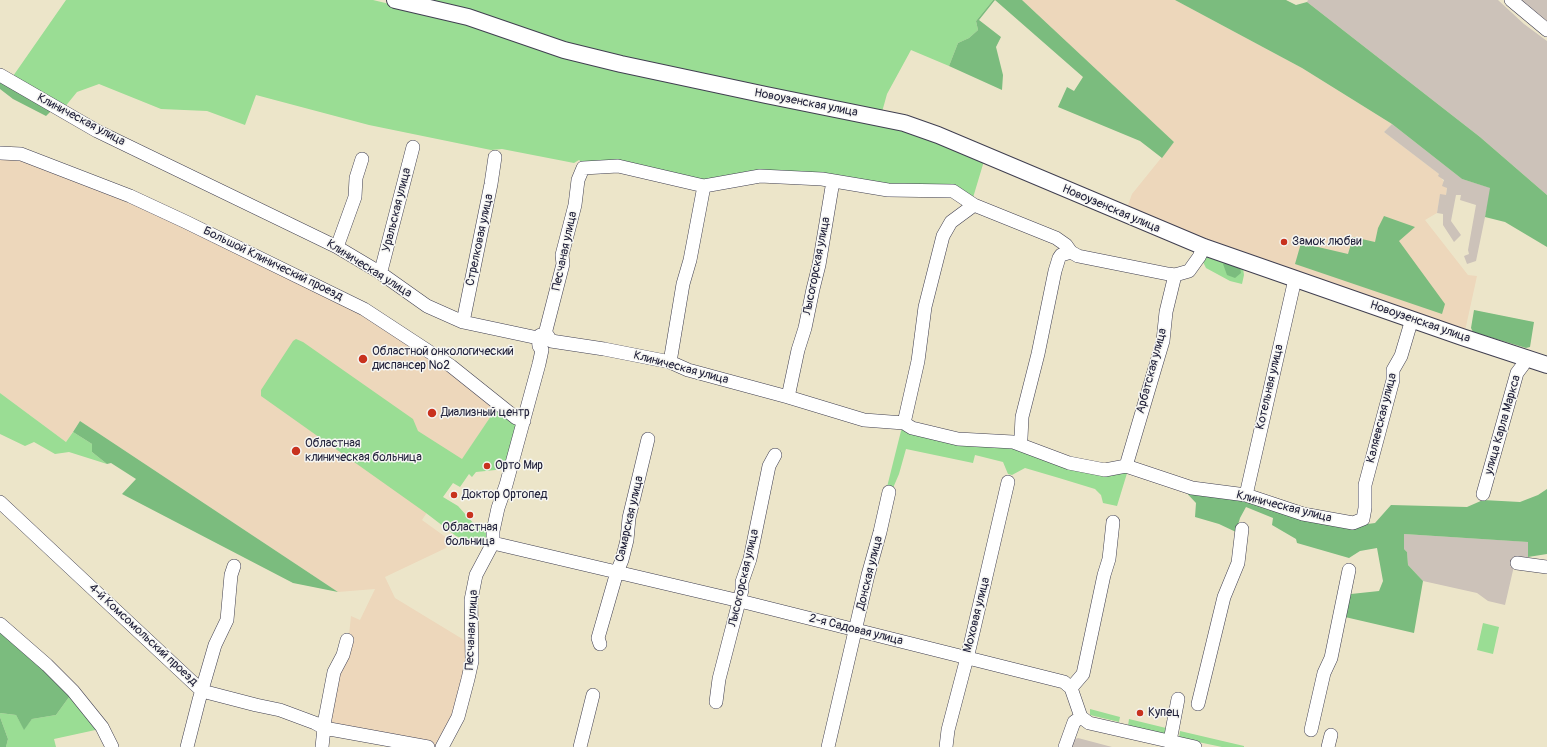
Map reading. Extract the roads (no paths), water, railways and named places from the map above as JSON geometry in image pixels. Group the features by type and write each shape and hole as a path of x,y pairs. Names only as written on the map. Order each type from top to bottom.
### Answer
{"main road":[{"name":"Новоузенская улица","path":"395,0 468,17 564,50 621,64 904,123 938,135 1204,247 1547,365"}],"street":[{"path":"1511,0 1547,30"},
{"name":"Клиническая улица","path":"0,75 97,131 337,247 378,272 427,306 463,322 544,341 597,348 670,362 688,370 788,397 864,420 904,423 912,428 958,439 1019,444 1069,463 1105,470 1126,466 1192,488 1246,496 1303,514 1354,522 1363,519"},
{"name":"Уральская улица","path":"378,272 382,267 386,253 413,147"},
{"name":"Большой Клинический проезд","path":"0,153 22,154 130,196 193,225 364,309 451,366 516,418 524,421"},
{"name":"Стрелковая улица","path":"463,322 491,184 495,157"},
{"path":"337,247 354,197 356,178 362,159"},
{"name":"Песчаная улица","path":"442,747 458,716 472,661 472,600 476,575 494,543 495,520 524,421 544,341 563,264 562,256 574,205 578,180 583,168 618,166 704,186"},
{"path":"670,362 683,284 690,260 704,186 760,176 822,179 888,190 953,191 974,205 1056,238 1066,245 1071,252 1078,256 1175,275 1189,271 1204,247"},
{"name":"Лысогорская улица","path":"788,397 819,265 833,181"},
{"path":"904,423 918,361 925,307 943,236 951,222 974,205"},
{"path":"1019,444 1021,438 1022,417 1038,354 1055,271 1059,258 1062,255 1071,252"},
{"name":"Арбатская улица","path":"1126,466 1163,341 1166,312 1175,275"},
{"name":"Котельная улица","path":"1246,496 1295,279"},
{"name":"Каляевская улица","path":"1363,519 1365,508 1365,485 1393,380 1393,370 1401,356 1412,319"},
{"name":"улица Карла Маркса","path":"1483,494 1517,373 1526,358"},
{"name":"Самарская улица","path":"600,644 598,638 617,572 622,560 627,540 629,518 648,439"},
{"name":"Лысогорская улица","path":"716,702 720,679 740,601 742,582 750,559 769,466 775,455"},
{"name":"Моховая улица","path":"946,747 948,730 994,546 1004,493 1008,482"},
{"name":"Донская улица","path":"828,747 890,492"},
{"name":"4-й Комсомольский проезд","path":"0,502 202,691 280,710 315,723 324,728 428,747"},
{"path":"1113,522 1109,559 1104,575 1083,674 1071,688 1081,717 1089,723 1195,747"},
{"path":"1198,704 1224,597 1238,563 1242,529"},
{"name":"2-я Садовая улица","path":"494,543 740,601 967,657 1064,682 1071,688"},
{"path":"1517,563 1547,567"},
{"path":"187,747 215,645 227,620 231,574 234,566"},
{"path":"1311,730 1324,673 1331,658 1349,570"},
{"path":"0,624 47,664 73,691 102,727 112,747"},
{"path":"322,747 334,672 342,658 346,640"},
{"path":"580,747 593,695"},
{"path":"1170,741 1178,700"},
{"path":"1065,747 1074,722 1081,717"}],"place":[{"name":"Замок любви","path":"1284,242"},
{"name":"Областной онкологический диспансер №2","path":"363,359"},
{"name":"Диализный центр","path":"432,413"},
{"name":"Областная клиническая больница","path":"296,451"},
{"name":"Орто Мир","path":"487,466"},
{"name":"Доктор Ортопед","path":"454,495"},
{"name":"Областная больница","path":"470,515"},
{"name":"Купец","path":"1140,713"}]}
